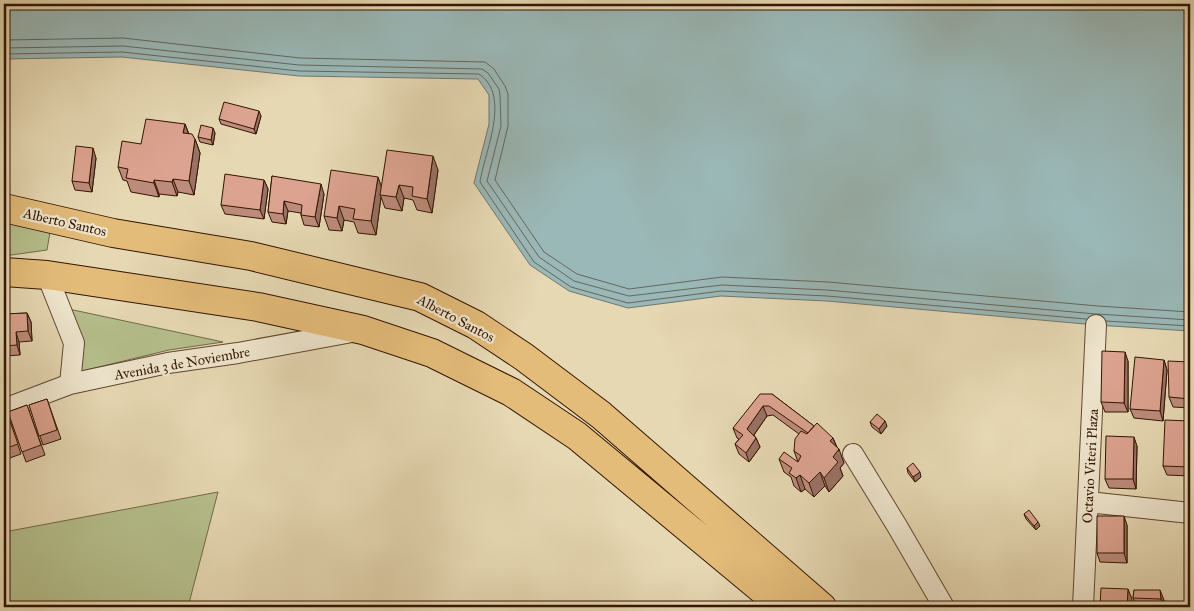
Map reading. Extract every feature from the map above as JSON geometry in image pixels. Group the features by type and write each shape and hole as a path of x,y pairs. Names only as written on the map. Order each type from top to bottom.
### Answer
{"highway":[{"name":"Alberto Santos","path":"4,208 113,234 251,256 420,297 476,325 516,351 601,415 822,607"},
{"path":"4,272 47,275 258,307 363,330 432,353 511,392 577,436 783,607"}],"street":[{"path":"47,275 74,343 70,384"},
{"name":"Octavio Viteri Plaza","path":"1083,607 1096,325"},
{"name":"Avenida 3 de Noviembre","path":"4,409 70,384 168,363 238,353 363,330"},
{"path":"854,454 944,607"},
{"path":"1088,502 1190,513"}],"green space":[{"path":"4,221 50,232 47,250 4,256"},
{"path":"64,308 223,342 169,350 78,372"},
{"path":"218,492 188,607 4,607 4,532"}],"water":[{"path":"4,4 1190,4 1190,331 1096,325 827,301 721,296 628,308 569,291 530,265 474,183 489,124 489,95 478,79 299,76 122,57 4,59"}],"building":[{"path":"224,102 259,111 254,129 219,119"},
{"path":"146,119 185,124 183,133 192,134 195,139 189,181 173,179 172,182 154,180 154,183 126,178 128,169 118,167 122,141 141,144"},
{"path":"201,125 213,128 211,140 198,137"},
{"path":"76,146 93,148 89,183 72,181"},
{"path":"387,150 433,156 427,199 412,196 413,187 399,185 396,197 380,195"},
{"path":"331,170 378,177 371,221 353,219 355,209 339,206 337,218 324,216"},
{"path":"225,174 264,180 260,210 221,205"},
{"path":"272,176 321,184 315,217 301,215 302,205 284,201 283,214 268,212"},
{"path":"27,313 28,331 16,332 17,345 4,346 4,314"},
{"path":"1102,351 1125,352 1124,403 1101,402"},
{"path":"1135,357 1164,360 1160,411 1130,409"},
{"path":"1168,361 1190,362 1190,399 1169,397"},
{"path":"760,394 772,394 814,426 808,433 769,406 763,406 747,429 756,438 746,453 735,444 743,435 733,428"},
{"path":"47,399 57,430 39,436 29,405"},
{"path":"27,405 41,445 22,452 8,412"},
{"path":"7,413 18,444 4,449 4,415"},
{"path":"877,414 885,421 879,429 870,422"},
{"path":"1165,420 1190,421 1190,467 1163,466"},
{"path":"817,423 833,438 830,441 839,449 833,457 838,462 824,478 820,472 809,483 800,475 796,478 789,473 792,468 779,459 784,452 798,462 801,456 794,451 795,439 801,431 807,434"},
{"path":"1106,436 1134,437 1133,479 1105,479"},
{"path":"913,463 920,472 913,477 907,468"},
{"path":"1029,510 1038,522 1034,526 1024,514"},
{"path":"1097,516 1124,516 1124,553 1097,553"},
{"path":"1101,588 1128,589 1127,607 1100,607"},
{"path":"1134,590 1160,590 1161,599 1133,598"},
{"path":"1132,603 1160,604 1160,607 1132,607"}]}
